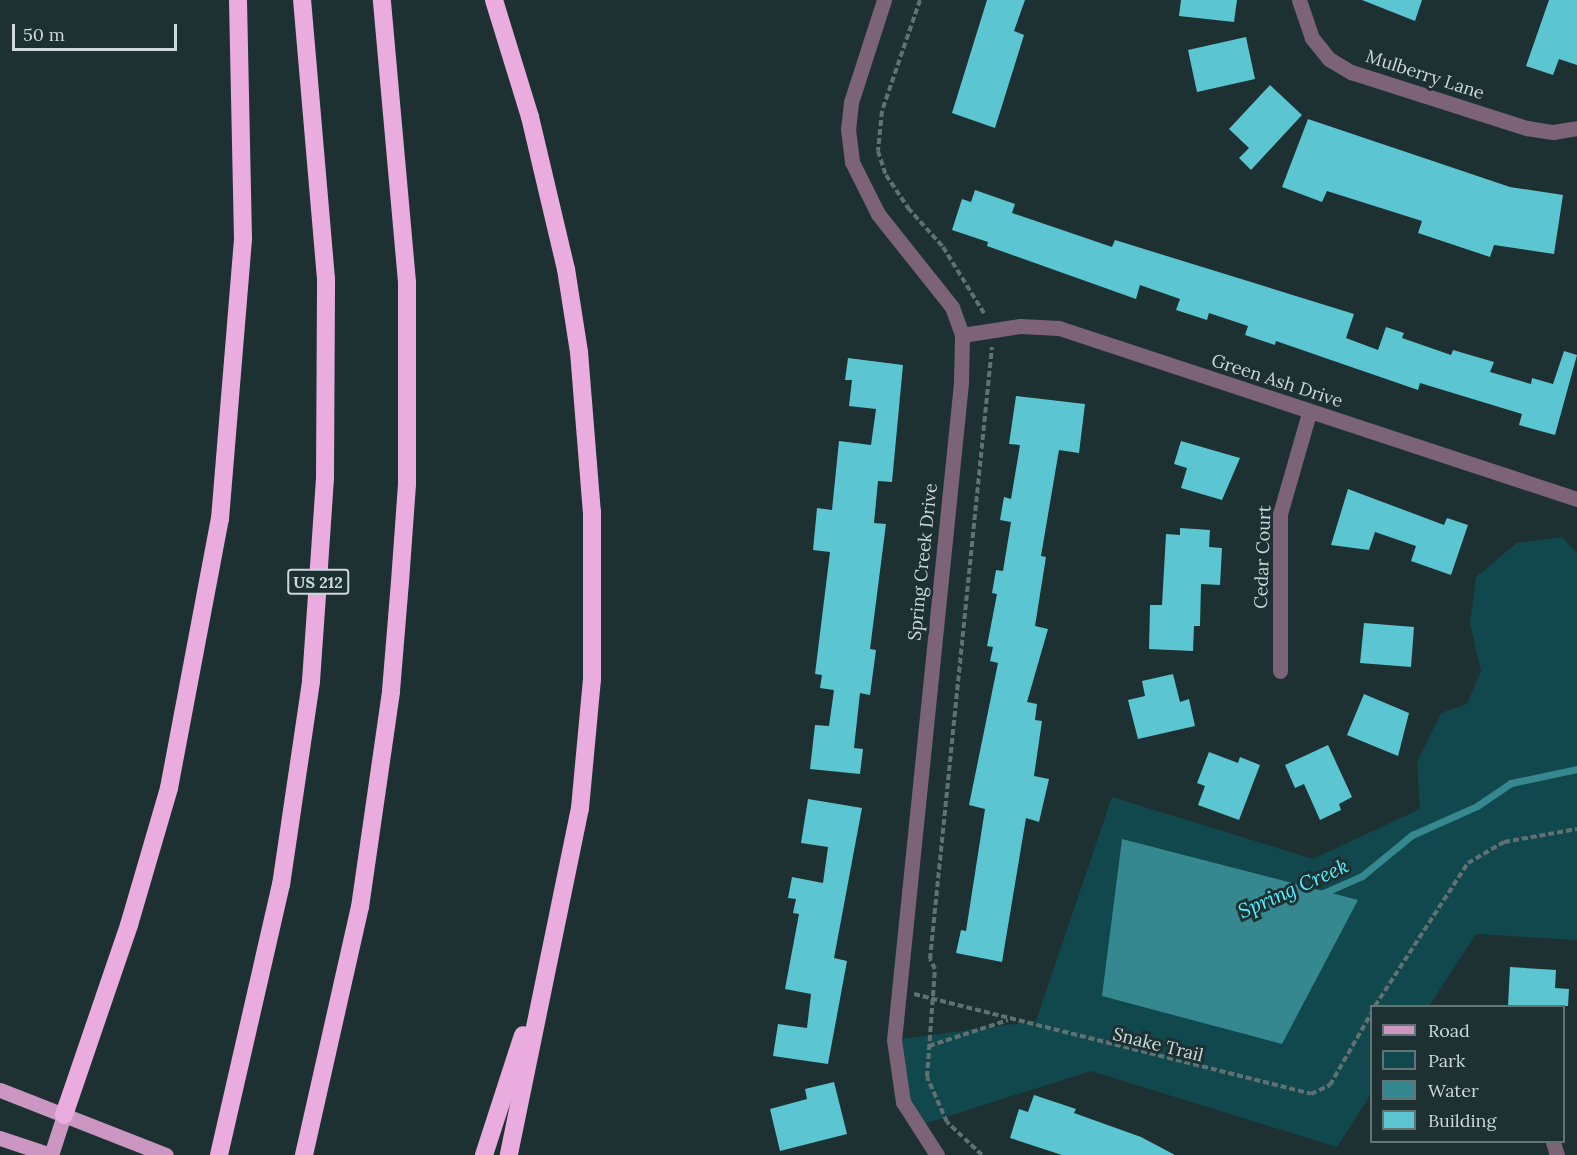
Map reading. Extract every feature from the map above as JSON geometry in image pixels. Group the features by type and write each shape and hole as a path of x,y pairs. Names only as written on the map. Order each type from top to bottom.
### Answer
{"highway":[{"path":"64,1115 166,800 215,551 231,436 243,239 238,0"},
{"name":"US 212","path":"219,1155 281,885 311,681 325,468 326,279 302,0"},
{"path":"303,1155 360,907 391,691 402,560 407,282 382,0"},
{"path":"494,0 549,189 574,321 588,432 592,679 580,808 509,1155"},
{"path":"484,1155 559,910"}],"main road":[{"path":"0,1090 166,1155"},
{"path":"0,1138 51,1155 64,1115"}],"street":[{"name":"Spring Creek Drive","path":"884,0 851,102 848,129 852,162 879,214 952,308 962,335 961,383 899,990 896,1073 903,1102 937,1155"},
{"name":"Mulberry Lane","path":"1299,0 1312,38 1329,59 1351,72 1527,128 1552,132 1577,128"},
{"name":"Green Ash Drive","path":"962,335 1020,326 1059,328 1309,413 1577,499"},
{"name":"Cedar Court","path":"1280,671 1280,514 1309,413"}],"path":[{"path":"1376,1005 1468,863 1504,842 1577,829"},
{"name":"Snake Trail","path":"899,990 1311,1094 1330,1085 1370,1014"},
{"path":"929,1046 1013,1019"}],"green space":[{"path":"1562,537 1577,553 1577,940 1476,934 1430,1005 1370,1005 1370,1096 1337,1147 1091,1071 917,1126 894,1040 1036,1021 1112,797 1313,859 1420,809 1417,762 1441,713 1467,704 1481,671 1470,623 1476,577 1517,543"}],"water":[{"path":"1122,839 1358,900 1282,1044 1102,996"}],"building":[{"path":"987,0 1025,0 1014,31 1024,35 995,128 952,113"},
{"path":"1181,0 1237,0 1234,22 1179,16"},
{"path":"1362,0 1422,0 1415,21"},
{"path":"1549,0 1577,0 1577,65 1559,59 1553,75 1526,66"},
{"path":"1246,37 1255,79 1197,92 1188,50"},
{"path":"1270,85 1302,115 1251,170 1239,158 1249,148 1229,129"},
{"path":"1308,119 1510,187 1563,195 1554,254 1494,245 1490,257 1418,233 1422,221 1327,191 1322,202 1282,187"},
{"path":"975,190 1015,204 1012,213 1112,247 1115,240 1354,314 1346,338 1378,350 1386,327 1404,333 1402,338 1451,355 1453,350 1494,362 1490,372 1531,384 1532,378 1553,384 1564,351 1577,355 1555,435 1519,425 1522,414 1420,383 1418,390 1276,341 1275,345 1245,335 1248,326 1209,313 1207,320 1176,310 1180,299 1140,285 1136,299 987,246 988,242 952,230 962,199 971,202"},
{"path":"848,358 903,365 892,482 878,481 874,523 886,524 870,649 876,650 870,695 860,693 854,748 863,749 860,774 810,769 815,725 829,726 834,690 820,688 822,675 815,674 830,552 813,550 817,508 832,510 839,441 871,445 876,409 849,406 852,380 845,380"},
{"path":"1016,396 1085,404 1079,453 1059,450 1041,556 1046,557 1035,626 1048,629 1027,702 1037,704 1035,720 1042,721 1034,776 1049,779 1039,822 1026,818 1002,962 956,953 961,930 966,931 985,809 969,805 998,663 990,661 993,647 987,646 997,594 992,593 996,570 1003,571 1011,522 1000,520 1004,497 1011,499 1020,445 1009,444"},
{"path":"1181,441 1240,458 1222,500 1181,488 1187,468 1174,464"},
{"path":"1348,489 1444,525 1447,518 1468,525 1451,575 1411,561 1416,546 1375,532 1369,550 1331,545"},
{"path":"1180,528 1210,530 1209,547 1222,548 1220,585 1201,584 1200,626 1194,626 1193,651 1149,649 1150,605 1162,605 1166,534 1180,535"},
{"path":"1364,623 1414,627 1411,667 1360,663"},
{"path":"1173,674 1180,702 1189,699 1195,726 1138,739 1128,700 1145,696 1142,681"},
{"path":"1364,694 1409,713 1398,756 1347,735"},
{"path":"1328,745 1352,797 1339,804 1341,810 1320,820 1304,784 1295,788 1285,765"},
{"path":"1209,752 1238,763 1240,757 1260,765 1239,820 1198,805 1205,786 1197,783"},
{"path":"808,799 862,808 834,958 847,961 828,1064 773,1056 778,1024 807,1028 811,994 785,989 799,914 793,913 796,899 788,898 792,877 823,883 828,847 801,843"},
{"path":"1510,967 1556,970 1555,988 1569,989 1568,1006 1508,1005"},
{"path":"834,1082 847,1134 780,1151 770,1109 807,1099 805,1089"},
{"path":"1034,1095 1076,1109 1074,1113 1141,1137 1175,1155 1062,1155 1010,1138 1019,1109 1028,1112"}],"waterway":[{"name":"Spring Creek","path":"1319,895 1362,876 1412,835 1477,806 1511,783 1577,769"}]}
